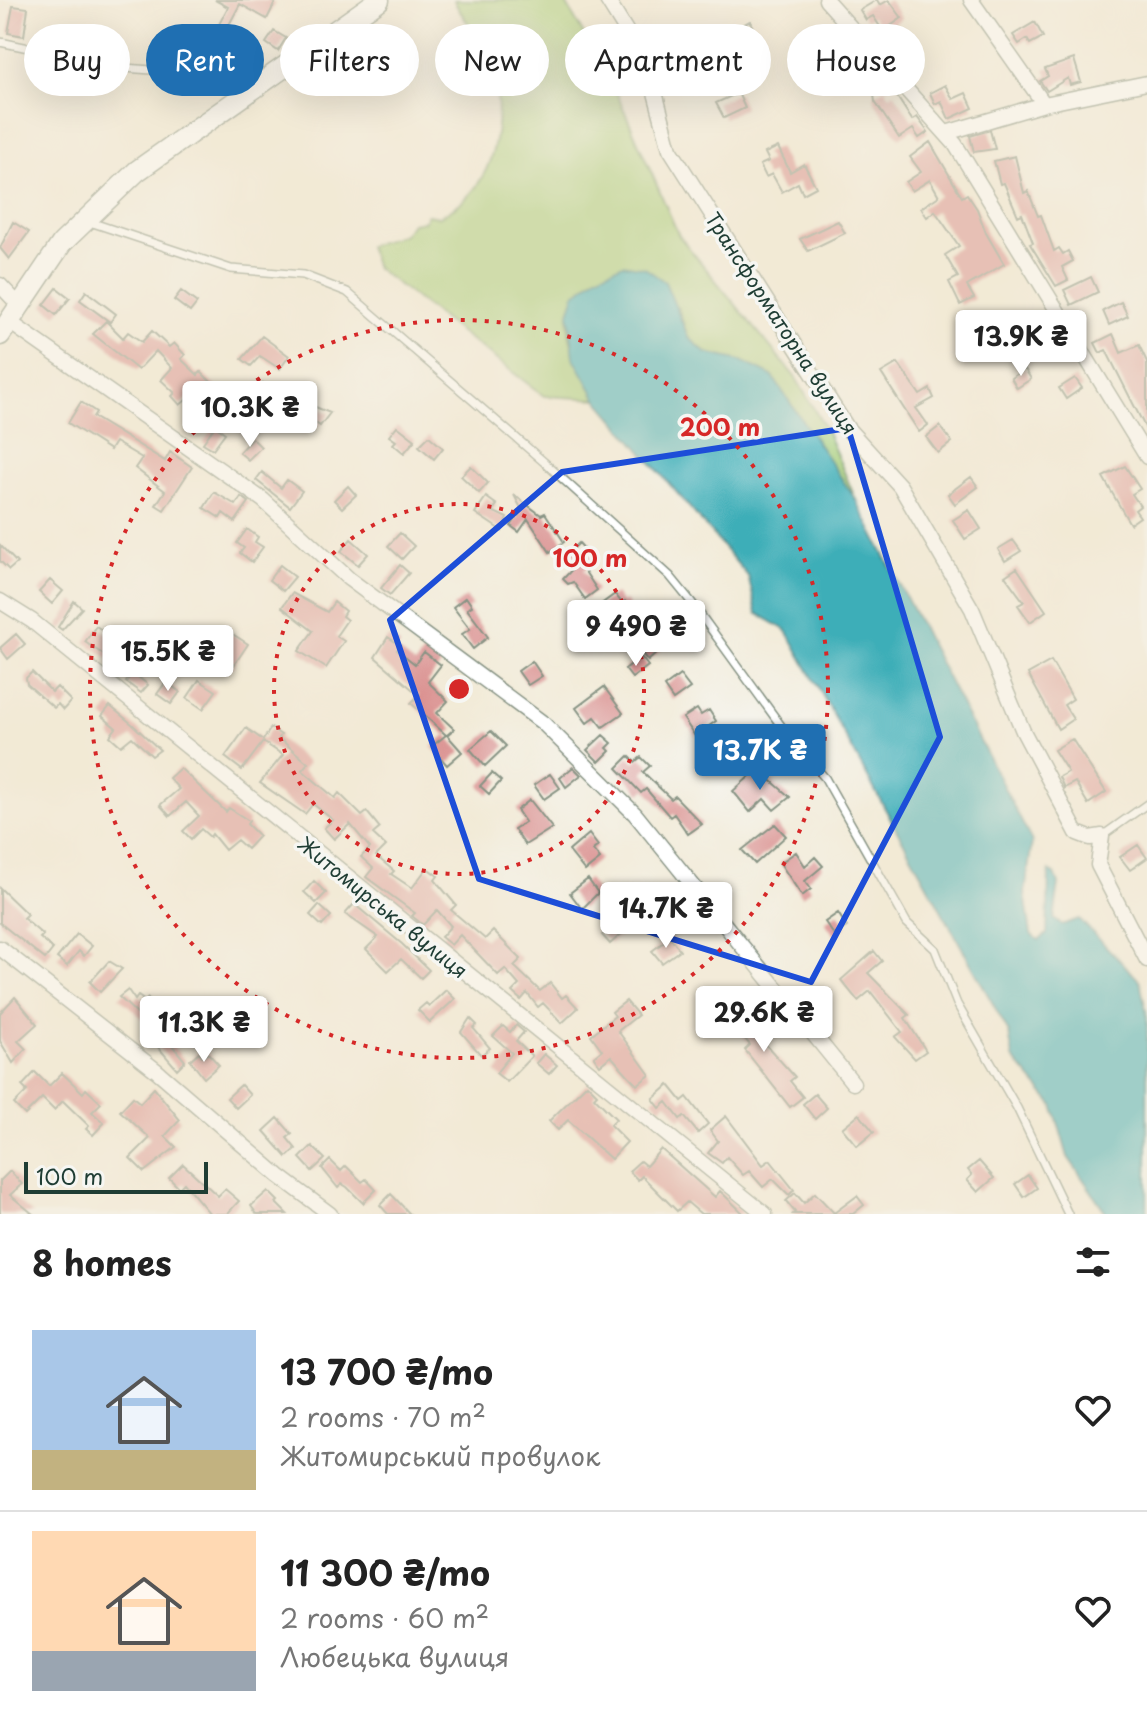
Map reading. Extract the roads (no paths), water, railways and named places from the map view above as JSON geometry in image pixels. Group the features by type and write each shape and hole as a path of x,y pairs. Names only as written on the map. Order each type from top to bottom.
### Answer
{"street":[{"name":"Трансформаторна вулиця","path":"607,0 648,66 670,149 848,429 900,486 972,609 1023,731 1077,833 1090,838 1102,836"},
{"path":"826,0 946,133 1147,457"},
{"path":"971,0 1044,104"},
{"path":"264,82 375,1"},
{"path":"946,133 1044,104 1147,83"},
{"path":"9,320 83,220 137,171 244,96"},
{"path":"0,285 9,320 263,500 349,579 543,723 635,814 853,1083"},
{"name":"Житомирська вулиця","path":"0,601 32,621 765,1214"},
{"path":"1102,836 1098,865 1147,960"},
{"path":"0,948 157,1071 279,1176 330,1214"}],"lane":[{"path":"0,42 124,68 146,70"},
{"path":"83,220 231,269 303,275 347,292 670,576 787,734 825,778 907,923 935,949 957,1004 1017,1108 1068,1214"},
{"path":"1102,836 1147,804"}],"water":[{"path":"623,264 645,268 665,282 688,337 706,353 741,361 772,376 856,500 1032,842 1025,893 1031,934 1039,940 1047,934 1049,871 1055,874 1059,884 1054,919 1062,925 1079,919 1140,981 1147,1016 1147,1214 1107,1214 1068,1157 1053,1105 1013,1058 1009,1033 787,631 757,613 748,576 597,399 574,358 569,313 575,294 598,275"}]}
